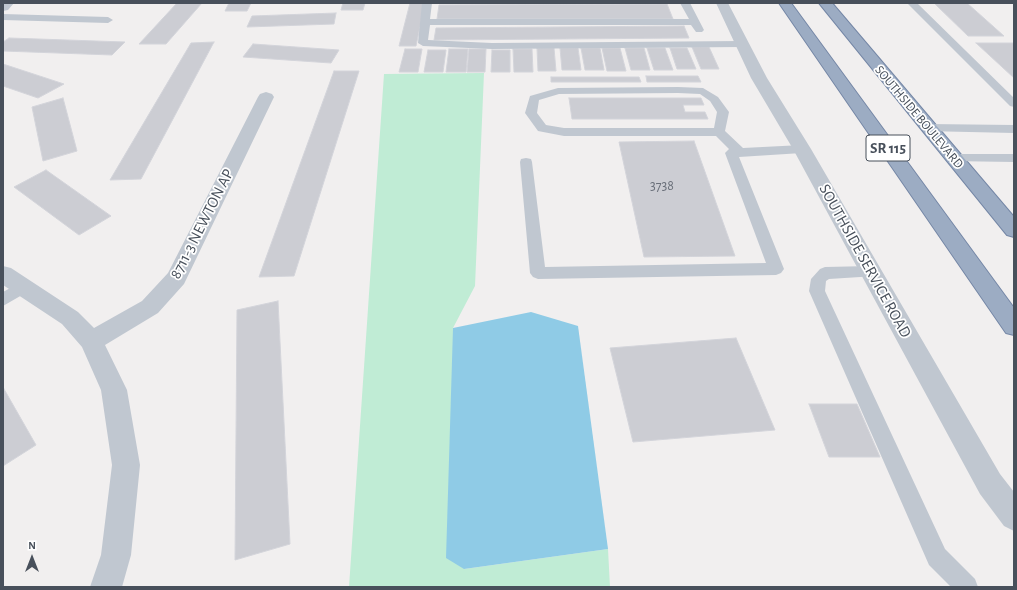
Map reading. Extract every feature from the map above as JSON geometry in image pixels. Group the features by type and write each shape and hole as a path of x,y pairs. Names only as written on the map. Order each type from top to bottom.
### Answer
{"highway":[{"name":"SR 115","path":"785,3 1014,326"},
{"name":"SOUTHSIDE BOULEVARD","path":"824,3 1014,230"}],"street":[{"path":"3,7 8,3"},
{"name":"SOUTHSIDE SERVICE ROAD","path":"722,3 759,78 802,150 990,484 1014,516"},
{"name":"8711-3 NEWTON AP","path":"91,341 150,307 176,278 266,97"},
{"path":"3,274 70,318 91,341 114,390 126,465 116,555 106,587"}],"lane":[{"path":"427,3 422,43 492,46 742,44"},
{"path":"685,3 706,44"},
{"path":"912,3 1014,104"},
{"path":"3,17 108,20"},
{"path":"425,22 695,22"},
{"path":"719,132 723,112 714,99 703,91 558,91 534,98 531,113 542,128 564,132 719,132 740,153"},
{"path":"928,128 1014,129"},
{"path":"526,162 538,273 776,269 731,153 802,150"},
{"path":"953,158 1014,158"},
{"path":"871,272 825,273 819,279 817,290 937,557 967,587"},
{"path":"3,300 23,287"}],"green space":[{"path":"484,73 475,286 453,328 464,569 608,549 610,587 349,587 384,74"}],"water":[{"path":"531,312 578,326 608,549 464,569 446,558 453,328"}],"building":[{"path":"177,3 202,3 166,44 139,44"},
{"path":"229,3 251,3 247,11 225,11"},
{"path":"343,3 365,3 363,10 341,10"},
{"path":"410,3 425,3 416,46 399,46"},
{"path":"934,3 967,3 1004,36 968,36"},
{"path":"667,4 673,19 437,19 439,5"},
{"path":"336,13 334,24 247,27 252,16"},
{"path":"684,26 689,38 434,40 436,28"},
{"path":"9,38 125,42 112,55 3,51 3,42"},
{"path":"214,42 141,179 110,180 191,43"},
{"path":"976,43 1014,43 1014,78"},
{"path":"253,44 339,50 331,63 243,57"},
{"path":"692,47 709,47 719,69 701,69"},
{"path":"537,48 554,48 556,71 538,71"},
{"path":"560,48 578,48 581,70 562,70"},
{"path":"581,48 600,48 604,70 585,70"},
{"path":"602,48 620,48 626,71 607,71"},
{"path":"625,48 644,48 650,70 631,70"},
{"path":"647,48 665,48 673,70 654,70"},
{"path":"670,48 687,48 696,69 677,69"},
{"path":"405,49 422,49 418,72 399,72"},
{"path":"449,49 468,49 466,72 446,72"},
{"path":"469,49 486,49 485,72 467,72"},
{"path":"513,49 532,49 533,72 514,72"},
{"path":"428,50 446,50 443,72 424,72"},
{"path":"492,50 510,50 510,72 491,72"},
{"path":"3,64 64,84 38,98 3,86"},
{"path":"334,71 359,71 294,276 259,277"},
{"path":"646,76 698,76 701,82 647,82"},
{"path":"551,77 639,77 641,82 551,82"},
{"path":"63,98 77,151 43,161 32,107"},
{"path":"569,98 701,98 704,105 683,105 685,112 705,112 708,119 572,119"},
{"path":"694,141 735,256 644,257 619,142"},
{"path":"46,170 111,216 79,235 14,187"},
{"path":"278,301 290,544 235,560 237,310"},
{"path":"736,338 775,430 633,442 610,348"},
{"path":"4,389 36,445 3,466 3,390"},
{"path":"809,404 857,404 880,457 829,457"}]}
